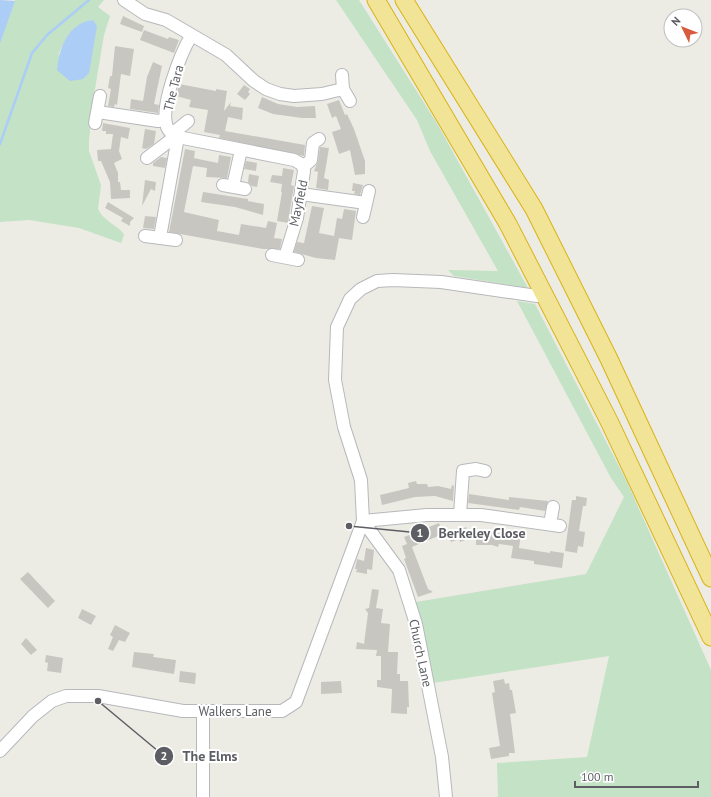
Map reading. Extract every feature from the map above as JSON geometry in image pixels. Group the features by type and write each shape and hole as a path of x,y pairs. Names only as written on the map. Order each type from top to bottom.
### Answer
{"highway":[{"path":"376,0 508,224 609,420 711,637"},
{"path":"404,0 534,209 609,359 711,578"}],"street":[{"path":"124,0 145,14 166,20 191,36 226,55 254,81 266,89 280,94 294,96 322,94 343,89"},
{"name":"The Tara","path":"175,136 167,127 165,120 175,70 191,36"},
{"path":"342,75 343,89 350,102"},
{"path":"100,96 96,118 158,121 165,120"},
{"path":"147,158 175,136 188,122"},
{"path":"160,237 175,136"},
{"name":"Mayfield","path":"175,136 300,162 303,167 301,194 297,218 285,257"},
{"path":"303,167 310,160 313,143 319,139"},
{"path":"234,187 241,150"},
{"path":"363,217 369,191"},
{"path":"301,194 366,203"},
{"path":"145,236 176,240"},
{"path":"272,255 298,260"},
{"path":"537,296 441,282 393,280 377,281 361,289 350,300 337,328 335,380 344,427 361,480 363,521 427,515 480,515 555,525 553,507"},
{"path":"460,515 463,471 476,469 485,471"},
{"name":"Walkers Lane","path":"0,751 33,716 52,701 66,696 86,695 183,711 282,711 296,702 363,521"},
{"name":"Church Lane","path":"363,521 399,570 416,624 442,757 446,797"},
{"path":"203,711 203,797"}],"green space":[{"path":"15,0 104,0 98,7 110,16 104,35 94,95 89,151 101,185 98,209 104,217 120,229 124,235 121,243 79,228 29,220 0,222 0,44","holes":["93,20 58,56 67,38 75,28 80,24"]},
{"path":"336,0 359,0 438,125 528,288 454,276 448,270 498,271 430,151 417,120"},
{"path":"517,301 535,304 627,482 711,670 711,797 498,797 497,763 587,757 609,656 433,683 416,602 586,574 624,497 611,478"}],"water":[{"path":"0,0 15,1 0,44"},
{"path":"93,20 97,26 89,73 83,79 70,81 57,70 63,45 71,31 77,26 84,22"}],"building":[{"path":"123,16 144,26 142,32 120,24"},
{"path":"144,30 168,39 169,37 179,40 174,53 140,40"},
{"path":"115,46 134,49 130,76 121,74 117,105 115,104 114,107 108,106 111,89 108,88 110,76 112,76"},
{"path":"153,62 162,66 154,104 159,105 158,113 130,109 131,99 143,101 147,77"},
{"path":"179,84 216,91 216,89 227,91 224,111 231,102 230,106 243,108 242,120 228,117 225,131 305,145 304,156 219,138 220,135 204,132 208,110 189,107 191,100 176,96"},
{"path":"244,85 250,89 248,92 250,94 245,100 237,94"},
{"path":"262,97 278,104 297,107 315,106 316,118 302,118 273,114 258,108"},
{"path":"339,100 345,115 347,114 354,129 365,161 365,174 355,175 350,150 339,154 332,132 341,129 336,116 332,118 327,104"},
{"path":"103,123 130,128 128,139 121,137 119,151 122,159 114,163 118,173 118,182 120,182 121,190 130,190 130,198 111,199 110,182 101,161 98,161 97,150 111,149 113,134 106,134 106,131 102,131"},
{"path":"145,129 156,131 154,144 146,149 142,148"},
{"path":"320,147 329,148 324,178 329,180 328,190 316,188 318,172 314,171 318,161"},
{"path":"185,149 195,151 194,158 218,163 219,155 231,157 227,178 206,177 207,168 193,166 184,212 219,220 217,231 239,235 241,224 266,228 268,221 277,223 274,238 282,239 280,249 263,249 169,232"},
{"path":"161,157 167,158 165,168 153,166 153,163"},
{"path":"246,161 257,163 256,171 244,169"},
{"path":"283,168 294,170 291,185 294,186 288,223 277,221 282,184 270,182 272,175 282,176"},
{"path":"249,174 259,176 257,187 252,186 248,182"},
{"path":"145,180 156,182 155,191 151,189 142,206"},
{"path":"353,183 363,185 360,195 354,194 355,191 352,191"},
{"path":"203,192 248,199 248,201 264,204 263,215 235,207 201,202"},
{"path":"108,202 134,218 130,222 130,226 121,221 123,218 105,208"},
{"path":"312,206 324,208 319,233 334,236 337,218 342,219 344,209 356,211 352,240 339,238 335,260 316,258 294,252 297,242 304,243"},
{"path":"145,216 156,217 154,229 143,228"},
{"path":"416,481 417,484 427,484 428,487 438,486 451,489 452,485 454,486 453,501 435,496 415,497 382,505 380,495 409,488 408,483"},
{"path":"469,494 509,500 509,497 548,501 545,511 520,507 519,510 468,503"},
{"path":"576,496 587,498 586,506 583,506 579,531 585,532 583,547 578,546 577,553 565,551 572,500 576,500"},
{"path":"439,523 443,534 412,547 428,589 433,592 418,597 404,559 406,558 402,546 407,544 404,537"},
{"path":"466,527 467,531 472,529 510,535 510,532 521,533 519,548 550,553 550,551 564,553 562,568 534,564 534,561 511,558 513,546 499,544 498,547 492,545 476,545 476,536 460,542 459,539 451,542 448,535"},
{"path":"366,548 374,550 372,570 367,569 367,574 356,572 357,569 355,569 357,559 364,561"},
{"path":"28,572 55,601 48,608 20,579"},
{"path":"372,589 379,590 376,608 383,609 381,623 390,624 388,652 398,652 397,674 400,674 400,681 408,681 409,707 407,707 407,714 391,713 392,689 377,687 377,680 381,680 381,656 376,656 377,650 356,649 357,642 364,644 368,613 365,609 369,608"},
{"path":"82,609 96,616 91,625 78,618"},
{"path":"115,625 130,633 125,642 119,640 113,651 108,649 113,637 110,635"},
{"path":"26,638 37,650 31,655 21,644"},
{"path":"134,652 154,654 153,657 176,660 174,674 132,667"},
{"path":"46,655 63,658 61,673 47,671 48,663 45,662"},
{"path":"180,671 196,673 195,684 179,682"},
{"path":"504,679 505,684 509,683 510,690 512,690 516,713 510,714 515,753 509,753 509,756 491,759 489,748 500,746 492,693 495,692 493,681"},
{"path":"341,681 342,693 321,694 321,682"}],"waterway":[{"path":"0,144 32,53 47,35 89,0"}],"place":[{"name":"Berkeley Close","path":"349,526"},
{"name":"The Elms","path":"98,701"}]}
